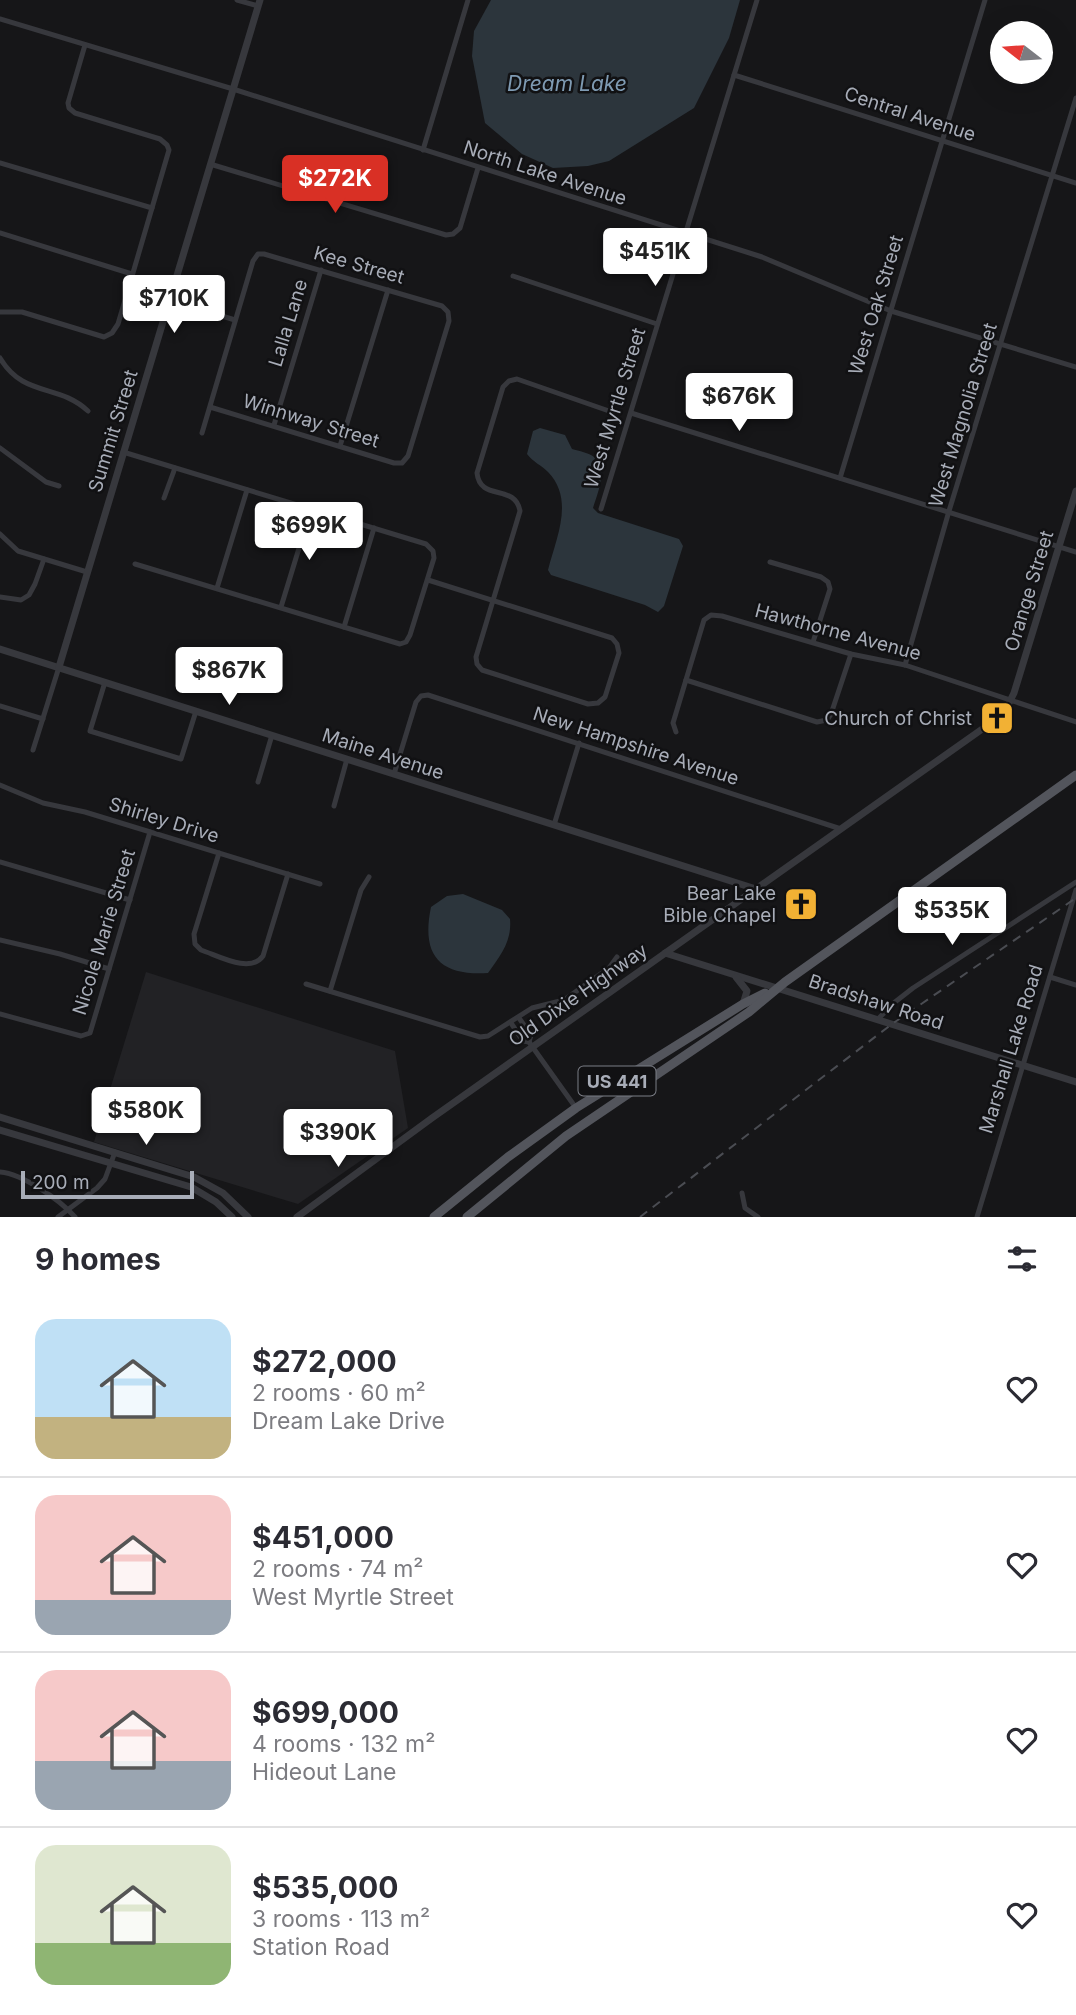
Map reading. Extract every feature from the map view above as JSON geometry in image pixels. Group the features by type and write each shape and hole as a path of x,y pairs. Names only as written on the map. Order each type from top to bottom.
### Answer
{"main road":[{"name":"US 441","path":"467,1217 566,1136 749,1012 777,988 1076,775"},
{"name":"US 441","path":"434,1217 508,1157 576,1108 743,1004 777,988"},
{"path":"593,1117 595,1101 603,1090"},
{"path":"566,1136 578,1119 576,1108"}],"street":[{"path":"237,0 259,3"},
{"path":"423,150 468,0"},
{"name":"West Myrtle Street","path":"601,509 757,0"},
{"name":"West Oak Street","path":"840,478 985,0"},
{"name":"Summit Street","path":"33,750 259,3"},
{"name":"North Lake Avenue","path":"0,19 233,89 762,257 891,311 1076,367"},
{"path":"0,312 22,312 106,336 112,333 118,324 169,158 167,145 156,138 75,113 69,108 68,103 85,45"},
{"name":"Central Avenue","path":"734,75 1076,183"},
{"name":"West Magnolia Street","path":"905,665 949,511 1076,98"},
{"path":"0,163 152,208"},
{"path":"211,164 446,235 453,234 460,228 478,168"},
{"path":"0,233 132,274"},
{"name":"Kee Street","path":"235,320 253,261 258,254 442,306 448,312 449,321 408,457 402,463"},
{"name":"Lalla Lane","path":"274,425 321,270"},
{"path":"513,276 657,324"},
{"path":"340,446 388,290"},
{"path":"170,300 235,320 202,433"},
{"path":"0,358 8,372 20,381 76,400 88,411"},
{"path":"428,580 492,600 612,638 619,653 605,697 598,704 588,704 482,670 477,664 476,657 492,600 520,511 518,502 512,496 485,488 478,482 477,473 503,387 509,381 517,379 609,411"},
{"name":"Winnway Street","path":"210,407 394,463 402,463"},
{"path":"631,413 1076,552"},
{"path":"0,448 46,482 59,486"},
{"path":"123,452 426,544 433,551 434,558 406,642 400,644 135,564"},
{"path":"164,498 175,468"},
{"path":"217,588 247,490"},
{"name":"Orange Street","path":"1011,700 1076,491"},
{"path":"281,607 311,509"},
{"path":"344,626 374,528"},
{"path":"0,534 18,551 87,572"},
{"path":"0,597 21,600 29,595 44,559"},
{"path":"771,562 821,577 828,582 830,589 813,642"},
{"name":"Hawthorne Avenue","path":"676,732 673,723 704,620 710,615 722,616 850,654 905,665 1076,722"},
{"name":"Maine Avenue","path":"0,649 756,889"},
{"path":"686,680 817,722 827,720 831,714 850,654"},
{"path":"105,682 90,731 181,759 195,711"},
{"name":"New Hampshire Avenue","path":"394,774 416,702 421,695 428,695 841,829"},
{"name":"Old Dixie Highway","path":"297,1217 531,1044 987,726 1011,700"},
{"path":"0,706 43,719"},
{"path":"258,782 272,735"},
{"path":"554,825 579,743"},
{"path":"334,806 347,760"},
{"name":"Shirley Drive","path":"0,785 43,803 85,812 320,884"},
{"name":"Nicole Marie Street","path":"0,1014 81,1035 90,1033 150,832"},
{"path":"219,853 194,934 195,944 201,950 250,966 258,963 262,956 288,874"},
{"path":"0,862 130,900"},
{"path":"330,991 360,890 369,877"},
{"path":"878,1019 914,988 1076,882"},
{"name":"Marshall Lake Road","path":"977,1217 1076,890"},
{"path":"0,940 109,969"},
{"name":"Bradshaw Road","path":"665,953 1076,1082"},
{"path":"306,984 481,1037 493,1035 532,1009 564,1000 609,968 617,957"},
{"path":"733,974 747,991 743,1004"},
{"path":"1050,977 1076,985"},
{"path":"519,1017 531,1035 531,1044"},
{"path":"511,1023 523,1041 531,1044 576,1108"},
{"path":"519,1034 527,1028"},
{"path":"0,1117 204,1182 231,1199 248,1217"},
{"path":"0,1130 199,1190 232,1217"},
{"path":"58,1217 97,1188 105,1179 115,1153"},
{"path":"0,1172 28,1181 75,1217"},
{"path":"742,1193 746,1208 758,1217"}],"shaded area":[{"path":"146,972 395,1051 408,1128 298,1204 94,1142"}],"water":[{"name":"Dream Lake","path":"491,0 740,0 729,38 694,108 609,161 588,166 553,168 522,154 485,123 472,56 474,31"},
{"path":"540,428 565,435 572,449 589,454 598,462 601,481 593,508 598,513 679,539 683,546 664,606 658,612 645,605 551,575 548,570 559,532 562,507 556,483 548,472 527,454 533,431"},
{"path":"463,894 502,910 510,919 507,941 488,973 457,971 437,959 432,950 429,938 431,907 447,896"}],"railway":[{"path":"640,1217 892,1024 1076,898"}],"place":[{"name":"Church of Christ","path":"997,718"},
{"name":"Bear Lake Bible Chapel","path":"801,904"}]}
